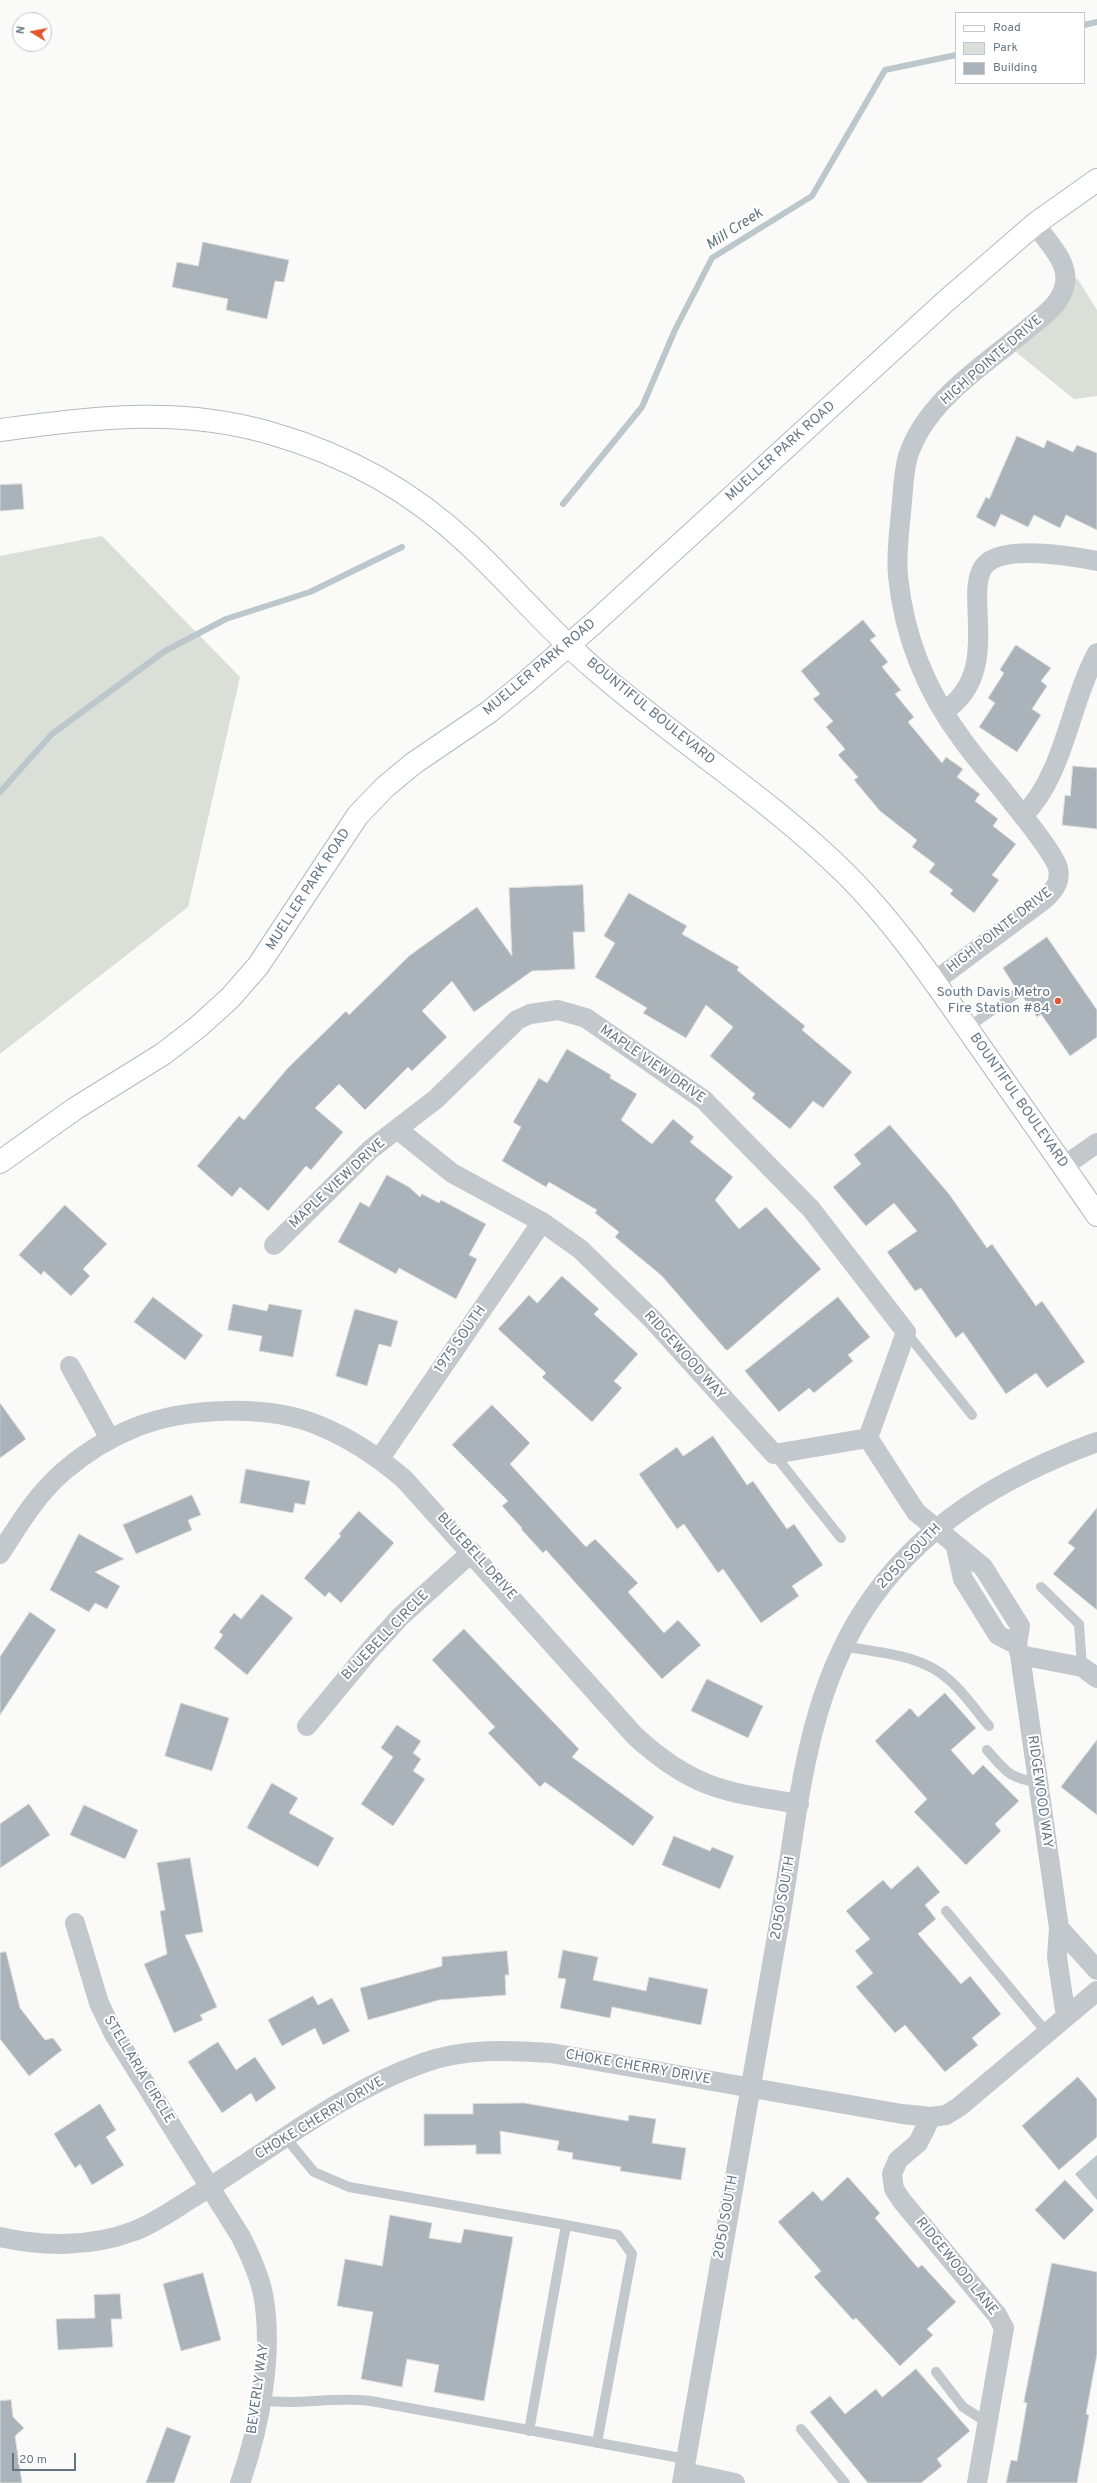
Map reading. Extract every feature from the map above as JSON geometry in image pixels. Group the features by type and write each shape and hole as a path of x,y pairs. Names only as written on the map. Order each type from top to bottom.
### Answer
{"main road":[{"name":"MUELLER PARK ROAD","path":"0,1162 76,1108 163,1054 198,1027 230,998 258,966 354,820 385,787 414,763 490,712 569,645 946,301 1035,224 1097,180"},
{"name":"BOUNTIFUL BOULEVARD","path":"0,430 113,416 190,417 251,428 311,447 352,463 391,485 430,512 467,543 591,666 815,845 877,907 935,982 1097,1215"}],"street":[{"name":"HIGH POINTE DRIVE","path":"935,982 1045,899 1055,889 1059,878 1058,867 1023,816 965,744 944,711 911,646 900,598 898,571 898,544 904,474 914,440 941,403 1051,310 1063,293 1066,272 1035,224"},
{"path":"944,711 962,697 972,675 979,636 978,586 982,569 987,563 1007,556 1040,553 1097,561"},
{"path":"1023,816 1034,804 1046,786 1076,702 1097,653"},
{"name":"MAPLE VIEW DRIVE","path":"274,1245 371,1150 436,1099 517,1020 544,1010 572,1013 586,1018 704,1100 811,1209 906,1332"},
{"name":"RIDGEWOOD WAY","path":"397,1129 452,1173 542,1222 580,1248 614,1280 774,1454"},
{"path":"1064,1166 1097,1143"},
{"name":"1975 SOUTH","path":"380,1458 542,1222"},
{"path":"774,1454 868,1438 906,1332"},
{"path":"70,1366 110,1439"},
{"name":"BLUEBELL DRIVE","path":"0,1554 24,1515 43,1492 87,1453 110,1439 135,1427 189,1414 253,1412 286,1416 319,1425 380,1458 404,1479 472,1552 635,1736 654,1753 686,1775 722,1790 799,1804"},
{"name":"RIDGEWOOD WAY","path":"868,1438 916,1512 956,1547 983,1567 1020,1626 1018,1650 1059,1928 1057,1957 1066,2017"},
{"name":"2050 SOUTH","path":"684,2471 799,1804 813,1728 826,1686 843,1646 864,1610 888,1577 935,1528 1004,1483 1036,1466 1097,1442"},
{"name":"BLUEBELL CIRCLE","path":"308,1726 344,1680 395,1622 472,1552"},
{"path":"1018,1650 1090,1672"},
{"name":"STELLARIA CIRCLE","path":"75,1923 99,2003 114,2034 210,2187"},
{"path":"1059,1928 1097,1970"},
{"path":"750,2087 902,2114 931,2117 946,2115 959,2107 1097,1991"},
{"name":"CHOKE CHERRY DRIVE","path":"0,2237 38,2243 72,2243 104,2239 134,2231 210,2187 349,2097 424,2062 464,2053 508,2050 551,2053 750,2087"},
{"name":"RIDGEWOOD LANE","path":"931,2117 918,2143 898,2160 892,2174 894,2189 997,2315 1004,2328 978,2483"},
{"name":"BEVERLY WAY","path":"210,2187 253,2261 263,2294 266,2330 266,2360 254,2437 240,2483"},
{"path":"684,2471 735,2483"}],"lane":[{"path":"967,1028 1019,992"},
{"path":"906,1332 972,1415"},
{"path":"774,1454 841,1538"},
{"path":"1040,1587 1079,1624 1090,1672"},
{"path":"843,1646 911,1659 929,1666 949,1679 989,1726"},
{"path":"987,1750 1006,1771 1018,1779 1037,1782"},
{"path":"946,1911 1047,2033"},
{"path":"286,2138 314,2172 349,2187 618,2235 632,2254 597,2443"},
{"path":"529,2431 566,2225"},
{"path":"936,2372 963,2407 988,2423"},
{"path":"260,2400 285,2404 351,2398 597,2443 684,2471"},
{"path":"801,2429 845,2483"}],"green space":[{"path":"1077,278 1097,310 1097,396 1074,399 1016,352"},
{"path":"102,536 240,677 188,907 0,1054 0,556"}],"shaded area":[{"path":"1097,2155 1097,2200 1075,2174"}],"building":[{"path":"203,242 289,260 284,282 275,281 267,319 226,310 228,299 172,287 177,262 198,266"},
{"path":"1017,436 1044,448 1047,440 1073,452 1077,445 1097,453 1097,530 1066,515 1060,528 1034,515 1028,527 1001,514 995,527 976,517 986,497 989,499"},
{"path":"22,484 24,509 0,511 0,485"},
{"path":"863,620 876,636 870,640 888,662 882,667 901,690 895,694 914,717 908,722 942,763 946,757 963,769 957,777 980,794 975,801 998,819 993,826 1016,844 992,875 999,880 974,913 950,894 953,890 929,872 935,864 912,847 917,840 880,811 854,780 858,777 838,755 845,749 826,727 833,721 813,699 820,694 801,671"},
{"path":"1016,645 1051,668 1041,681 1047,686 1032,709 1041,715 1017,752 979,727 995,703 988,698 1004,673 1000,670"},
{"path":"1073,766 1097,768 1097,829 1062,825 1065,795 1070,796"},
{"path":"583,885 585,932 573,932 575,969 532,971 474,1012 452,981 422,1011 447,1037 412,1071 408,1067 365,1110 339,1084 315,1108 343,1132 311,1170 306,1166 268,1211 240,1187 232,1197 197,1166 239,1116 244,1120 287,1069 346,1011 349,1015 409,956 477,907 512,956 509,888"},
{"path":"629,893 687,926 682,934 739,967 737,970 805,1026 802,1030 852,1072 823,1108 813,1101 790,1129 752,1098 755,1094 710,1056 733,1027 706,1005 686,1038 643,1013 647,1008 595,977 615,943 604,936"},
{"name":"South Davis Metro Fire Station #84","path":"1047,937 1097,1010 1097,1037 1070,1056 1041,1014 1037,1017 1023,997 1025,992 1024,988 1015,987 1003,968"},
{"path":"567,1049 611,1075 610,1078 637,1094 621,1120 652,1144 673,1119 694,1137 690,1142 733,1177 715,1200 739,1229 766,1207 821,1269 728,1350 726,1350 662,1276 615,1237 619,1232 595,1213 597,1210 549,1182 546,1187 502,1161 521,1127 513,1122 539,1078 547,1083"},
{"path":"890,1125 949,1194 987,1248 992,1244 1036,1306 1042,1301 1085,1362 1047,1388 1036,1373 1006,1394 963,1332 956,1338 921,1288 915,1291 887,1252 917,1231 894,1203 866,1226 833,1187 861,1164 854,1155"},
{"path":"387,1175 409,1187 420,1197 422,1194 439,1203 441,1200 486,1224 469,1255 477,1259 456,1299 399,1268 396,1274 338,1242 360,1202 369,1207"},
{"path":"65,1205 107,1244 83,1269 90,1276 71,1296 44,1271 41,1275 19,1255"},
{"path":"562,1276 599,1309 594,1314 638,1354 614,1381 622,1388 592,1422 542,1377 546,1373 498,1329 529,1295 537,1303"},
{"path":"153,1297 203,1335 185,1360 134,1322"},
{"path":"838,1297 870,1337 848,1355 853,1361 814,1393 809,1388 779,1412 745,1371"},
{"path":"233,1304 267,1311 269,1304 302,1310 293,1357 259,1351 262,1336 228,1330"},
{"path":"355,1309 398,1321 391,1347 379,1344 367,1386 336,1376"},
{"path":"0,1403 26,1439 0,1458"},
{"path":"492,1405 530,1443 510,1464 586,1547 595,1539 638,1583 628,1592 664,1633 678,1620 701,1645 662,1679 546,1550 543,1553 521,1529 522,1528 502,1506 508,1501 452,1445"},
{"path":"713,1436 747,1485 753,1481 787,1529 794,1524 823,1565 792,1586 799,1596 761,1623 723,1569 718,1573 684,1524 677,1529 639,1474 677,1447 683,1456"},
{"path":"246,1469 310,1481 305,1505 295,1503 293,1513 240,1503"},
{"path":"192,1495 201,1515 188,1520 192,1530 136,1554 123,1525"},
{"path":"1097,1508 1097,1610 1053,1574 1075,1548 1068,1543"},
{"path":"359,1511 394,1543 341,1603 329,1592 325,1597 304,1578 341,1536 339,1534"},
{"path":"79,1534 124,1559 95,1572 120,1586 107,1609 95,1603 89,1612 50,1590"},
{"path":"262,1594 293,1618 247,1675 214,1648 223,1635 219,1632 234,1613 241,1619"},
{"path":"30,1612 56,1630 0,1715 0,1657"},
{"path":"464,1629 579,1749 572,1757 654,1817 633,1846 545,1782 540,1787 488,1733 495,1727 432,1660"},
{"path":"707,1679 763,1706 748,1738 691,1711"},
{"path":"945,1693 976,1728 951,1750 973,1775 983,1765 1019,1801 995,1824 1001,1831 966,1865 914,1812 927,1799 875,1741 910,1708 918,1717"},
{"path":"181,1703 229,1718 212,1771 165,1756"},
{"path":"397,1725 421,1741 413,1753 421,1759 413,1771 425,1779 393,1826 361,1804 393,1757 381,1748"},
{"path":"1097,1740 1097,1815 1061,1787"},
{"path":"272,1783 298,1798 289,1813 334,1838 318,1867 247,1828"},
{"path":"29,1804 50,1835 0,1868 0,1824"},
{"path":"84,1805 138,1830 125,1859 70,1835"},
{"path":"674,1836 710,1851 712,1847 734,1856 720,1889 662,1865"},
{"path":"190,1858 203,1932 185,1935 217,2007 200,2015 203,2020 174,2033 144,1964 167,1954 160,1911 165,1910 157,1863"},
{"path":"918,1866 940,1892 925,1905 936,1919 918,1934 961,1984 970,1976 1001,2014 972,2038 978,2045 945,2072 905,2025 895,2033 856,1987 873,1973 855,1951 870,1939 846,1911 883,1880 891,1889"},
{"path":"563,1950 598,1957 593,1980 646,1991 649,1977 708,1989 701,2025 612,2007 610,2018 560,2008 566,1979 558,1978"},
{"path":"507,1951 509,1975 505,1975 506,1995 439,2000 368,2020 360,1988 442,1966 442,1957"},
{"path":"6,1952 20,2008 45,2040 53,2038 62,2050 29,2076 0,2039 0,1953"},
{"path":"313,1996 318,2005 332,1998 350,2031 323,2045 315,2028 282,2046 268,2020"},
{"path":"218,2042 236,2070 255,2057 276,2088 256,2102 251,2093 222,2113 188,2062"},
{"path":"1078,2077 1097,2099 1097,2137 1059,2170 1022,2126"},
{"path":"524,2103 628,2121 629,2115 656,2119 652,2143 686,2148 681,2180 620,2171 621,2167 572,2159 573,2153 557,2150 559,2141 500,2131 501,2154 476,2154 476,2145 424,2146 424,2114 473,2114 473,2104"},
{"path":"100,2104 116,2130 106,2137 124,2165 92,2185 80,2164 75,2168 54,2134"},
{"path":"848,2177 880,2213 875,2218 918,2268 922,2265 956,2302 927,2329 933,2335 900,2366 856,2318 853,2320 814,2277 821,2271 778,2222 813,2191 822,2201"},
{"path":"1065,2180 1094,2210 1064,2240 1035,2210"},
{"path":"390,2215 432,2223 429,2238 461,2243 464,2229 513,2237 484,2401 434,2392 439,2365 407,2359 402,2387 361,2379 373,2312 337,2306 345,2259 382,2266"},
{"path":"1052,2263 1097,2272 1097,2354 1086,2414 1089,2415 1077,2483 1006,2483 1011,2460 1017,2461 1027,2403 1024,2402"},
{"path":"203,2273 221,2340 181,2351 163,2284"},
{"path":"120,2294 122,2319 111,2319 113,2347 58,2350 56,2319 95,2318 94,2295"},
{"path":"916,2369 970,2431 937,2459 942,2466 921,2483 868,2483 810,2412 830,2396 845,2414 876,2389 882,2397"},
{"path":"11,2400 13,2417 24,2428 15,2436 22,2483 0,2483 0,2401"},
{"path":"167,2427 191,2436 174,2483 146,2483"}],"waterway":[{"name":"Mill Creek","path":"1085,25 1097,22"},
{"name":"Mill Creek","path":"563,504 642,407 675,330 712,258 812,196 885,70 955,55"},
{"path":"0,792 52,734 165,651 226,619 310,592 402,547"}],"place":[{"name":"South Davis Metro Fire Station #84","path":"1058,1001"}]}
